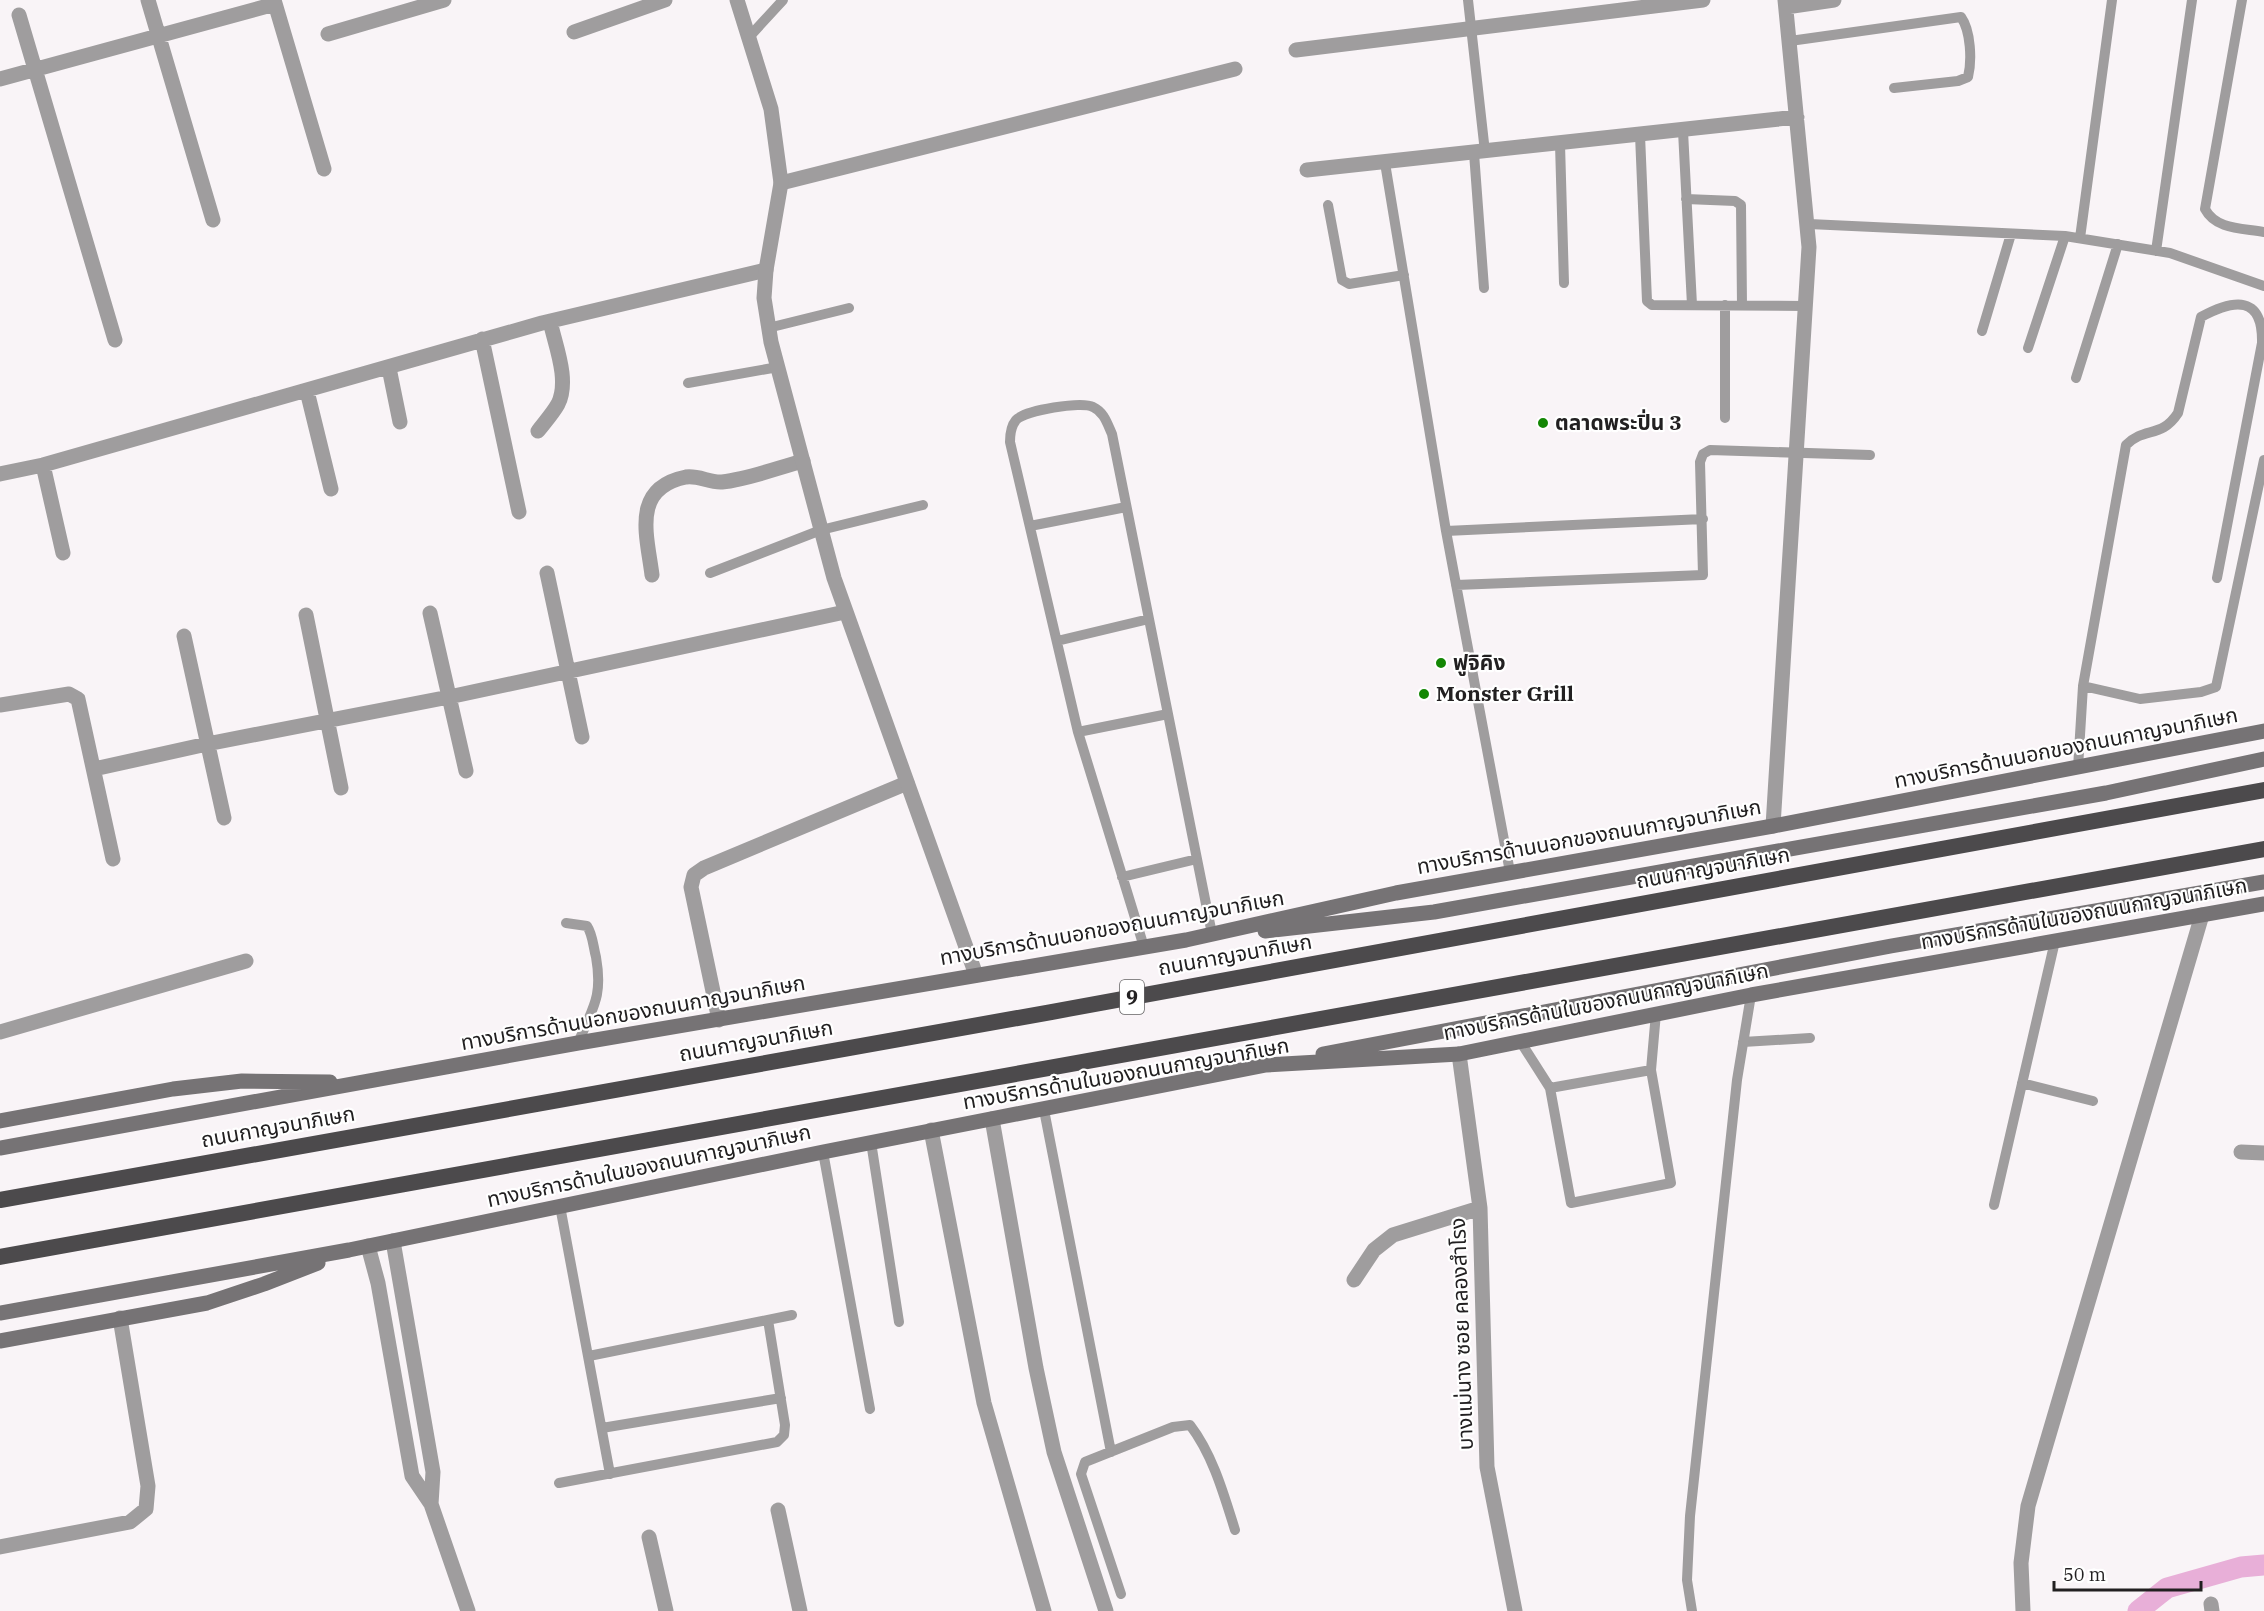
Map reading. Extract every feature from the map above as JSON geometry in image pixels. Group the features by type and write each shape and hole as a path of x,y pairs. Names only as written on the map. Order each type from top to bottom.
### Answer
{"highway":[{"name":"ถนนกาญจนาภิเษก","path":"0,1200 1051,1012 2264,790"},
{"path":"0,1257 2264,849"}],"main road":[{"name":"ทางบริการด้านนอกของถนนกาญจนาภิเษก","path":"0,1148 578,1043 1186,940 1396,893 1773,826 2264,731"},
{"path":"1186,940 1434,912 2106,793 2264,759"},
{"path":"1266,1065 1553,1008 1891,946 2264,882"},
{"name":"ทางบริการด้านในของถนนกาญจนาภิเษก","path":"0,1313 349,1250 871,1142 1266,1065 1459,1054 1751,995 2264,904"},
{"path":"0,1121 173,1089 242,1081 368,1082"},
{"path":"0,1341 232,1296 349,1250"}],"street":[{"path":"148,0 213,220"},
{"path":"328,34 444,0"},
{"path":"574,32 665,0"},
{"path":"738,0 771,109 781,183 765,270 764,298 768,328 845,612 976,975"},
{"path":"1296,50 1703,0"},
{"path":"1773,826 1806,306 1809,224 1786,3 1834,0"},
{"path":"0,80 159,38 275,2 324,169"},
{"path":"19,15 115,340"},
{"path":"781,183 1235,69"},
{"path":"1307,170 1797,117"},
{"path":"0,474 43,465 389,368 482,339 765,270"},
{"path":"538,431 558,404 562,392 562,381 550,321"},
{"path":"482,339 519,512"},
{"path":"389,368 400,422"},
{"path":"307,391 331,489"},
{"path":"652,575 645,519 651,496 665,484 695,476 709,481 728,481 803,461"},
{"path":"43,465 63,553"},
{"path":"547,573 582,737"},
{"path":"94,769 207,744 449,698 568,670 845,612"},
{"path":"430,613 466,771"},
{"path":"306,615 341,788"},
{"path":"184,636 224,818"},
{"path":"0,705 69,694 78,699 113,859"},
{"path":"719,1020 691,887 694,875 704,868 907,783"},
{"path":"2023,1611 2021,1563 2028,1506 2202,915"},
{"path":"0,1032 246,962"},
{"name":"บางแม่นาง ซอย คลองสำโรง","path":"1459,1054 1480,1208 1487,1467 1515,1611"},
{"path":"992,1119 1033,1357 1054,1452 1106,1611"},
{"path":"931,1130 984,1403 1044,1611"},
{"path":"2241,1152 2264,1153"},
{"path":"1354,1280 1374,1250 1393,1234 1480,1208"},
{"path":"393,1241 433,1472 431,1504"},
{"path":"368,1246 378,1283 412,1476 431,1504 468,1611"},
{"path":"0,1547 130,1522 146,1509 148,1486 120,1317"},
{"path":"778,1510 800,1611"},
{"path":"649,1537 666,1611"}],"lane":[{"path":"750,36 783,0"},
{"path":"1468,0 1480,152 1484,288"},
{"path":"2080,238 2112,0"},
{"path":"2156,251 2192,0"},
{"path":"2242,0 2204,201 2210,219 2217,224 2264,232"},
{"path":"1790,41 1961,17 1966,24 1970,68 1968,77 1958,81 1894,88"},
{"path":"1683,131 1692,305"},
{"path":"1640,135 1646,296 1652,305 1806,306"},
{"path":"1560,144 1564,283"},
{"path":"1385,163 1446,531 1510,872"},
{"path":"1686,199 1735,201 1741,205 1742,305"},
{"path":"1328,205 1342,280 1349,284 1404,275"},
{"path":"1809,224 2080,238 2170,253 2264,286"},
{"path":"1982,331 2011,234"},
{"path":"2028,348 2065,236"},
{"path":"2076,378 2118,244"},
{"path":"2078,768 2083,686 2126,445 2134,436 2157,431 2170,425 2178,413 2201,318 2219,308 2237,303 2248,305 2263,331 2217,578"},
{"path":"1725,305 1725,418"},
{"path":"768,328 849,308"},
{"path":"688,383 778,367"},
{"path":"1144,947 1078,732 1010,442 1013,426 1025,414 1084,404 1095,408 1104,417 1112,434 1212,934"},
{"path":"1456,585 1703,575 1700,462 1703,454 1710,450 1870,455"},
{"path":"2083,686 2140,699 2201,692 2216,687 2221,677 2264,460"},
{"path":"710,573 821,530 923,505"},
{"path":"1030,526 1126,507"},
{"path":"1446,531 1703,519"},
{"path":"1057,641 1149,619"},
{"path":"1078,732 1168,714"},
{"path":"1122,877 1197,860"},
{"path":"566,923 586,926 591,933 600,981 599,992 578,1043"},
{"path":"1994,1205 2055,941"},
{"path":"1692,1611 1687,1580 1690,1516 1735,1092 1751,995"},
{"path":"1520,1041 1550,1088 1571,1203 1671,1183 1651,1070 1656,1013"},
{"path":"1743,1042 1810,1038"},
{"path":"1550,1088 1651,1070"},
{"path":"2022,1083 2093,1101"},
{"path":"1044,1110 1112,1452"},
{"path":"871,1142 899,1322"},
{"path":"823,1152 870,1409"},
{"path":"560,1206 610,1474"},
{"path":"589,1356 792,1315"},
{"path":"559,1483 777,1442 784,1436 785,1425 768,1320"},
{"path":"602,1428 781,1398"},
{"path":"1120,1593 1081,1474 1085,1462 1173,1427 1190,1425 1213,1468 1235,1530"}],"waterway":[{"path":"2138,1611 2167,1588 2241,1567 2264,1565"}],"place":[{"name":"ตลาดพระปิ่น 3","path":"1543,423"},
{"name":"ฟูจิคิง","path":"1441,663"},
{"name":"Monster Grill","path":"1424,694"}]}
